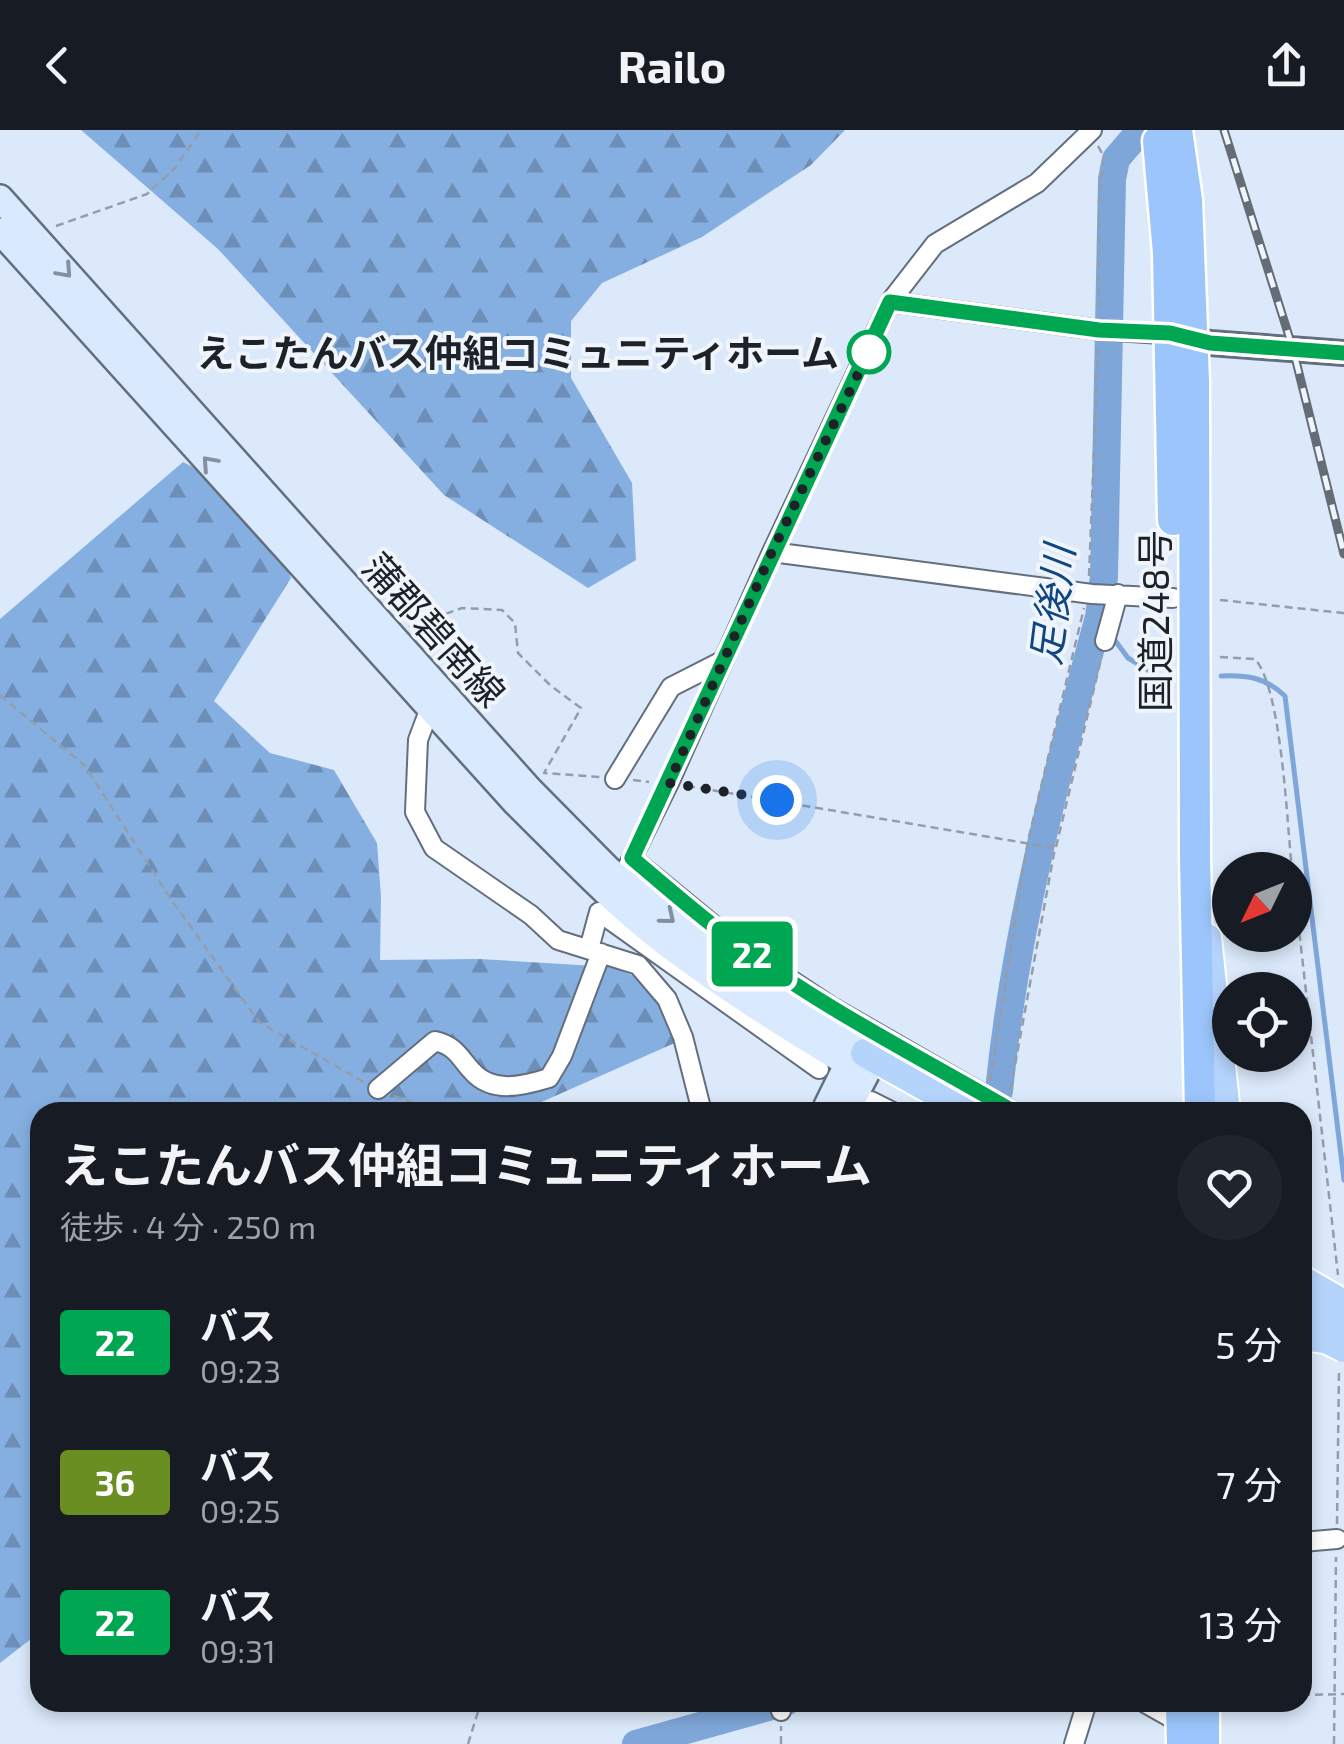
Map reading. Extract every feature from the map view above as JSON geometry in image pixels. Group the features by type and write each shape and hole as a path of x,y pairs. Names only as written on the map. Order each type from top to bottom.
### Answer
{"highway":[{"name":"国道248号","path":"1157,130 1180,335"},
{"name":"国道248号","path":"1176,130 1187,200 1180,335 1180,1102"},
{"name":"国道248号","path":"1183,598 1195,857 1200,1102"}],"main road":[{"name":"蒲郡碧南線","path":"0,198 528,789 609,870 862,1073"},
{"name":"蒲郡碧南線","path":"0,231 514,801 598,885 671,947 862,1073"},
{"path":"1195,857 1211,960 1225,1102"},
{"path":"862,1073 968,1102"},
{"path":"834,1102 862,1073"},
{"path":"850,1102 862,1073"},
{"path":"862,1073 921,1102"},
{"path":"1312,1288 1342,1310"},
{"path":"1312,1306 1342,1310"},
{"path":"1312,1338 1344,1348"}],"street":[{"path":"974,1102 734,942 630,862 890,302 935,244 1038,183 1091,131"},
{"path":"890,302 1107,331 1180,335 1210,343 1344,353"},
{"path":"772,552 1102,594 1183,598"},
{"path":"1102,594 1110,619 1106,641"},
{"path":"615,779 672,687 724,660"},
{"path":"430,708 418,740 415,812 434,848 531,915 558,940 638,965 667,999 683,1037 699,1102"},
{"path":"378,1089 435,1041 460,1053 472,1072 494,1086 524,1086 549,1078 562,1056 595,951 598,912 819,1069"},
{"path":"862,1073 885,1102"},
{"path":"1312,1541 1337,1539"},
{"path":"1074,1744 1085,1712"},
{"path":"1159,1712 1187,1729"}],"path":[{"path":"30,232 147,194 175,168 201,130"},
{"path":"980,1102 1028,841 1102,594 1107,331 1099,202 1104,158 1091,131"},
{"path":"1183,598 1343,613 1344,618"},
{"path":"389,635 448,611 479,606 502,610 515,623 518,653 551,686 582,708 544,773 669,783 1056,848"},
{"path":"1012,1102 1056,848 1106,641"},
{"path":"1215,656 1255,660 1264,670 1276,723 1290,852"},
{"path":"0,695 85,766 170,898 260,1023 378,1089 413,1102"},
{"path":"1302,952 1342,1310"},
{"path":"1334,1744 1335,1693"},
{"path":"1312,1694 1344,1694"},
{"path":"468,1744 478,1712"}],"green space":[{"path":"81,130 845,130 811,165 702,237 602,283 571,321 571,378 632,483 636,560 588,588 444,495 218,249"},
{"path":"183,462 256,499 291,578 214,701 270,753 334,770 377,843 380,960 480,959 611,967 659,986 677,1042 542,1102 30,1102 30,1640 0,1663 0,619"}],"waterway":[{"name":"足後川","path":"999,1091 1027,911 1099,617 1104,576 1112,179 1116,159 1140,131"},
{"path":"1111,635 1128,658 1148,670"},
{"path":"1221,676 1255,679 1285,696 1344,1180"},
{"name":"足後川","path":"636,1744 750,1712"}],"railway":[{"path":"1224,130 1293,349 1344,554"}],"bus line":[{"name":"22","path":"997,1102 830,1006 734,942 632,858 772,552 890,302 1099,330 1170,333 1210,343 1344,353"}],"place":[{"name":"えこたんバス仲組コミュニティホーム","path":"869,352"}],"route":[{"path":"777,800 669,783 772,552 870,349 869,352"}]}
